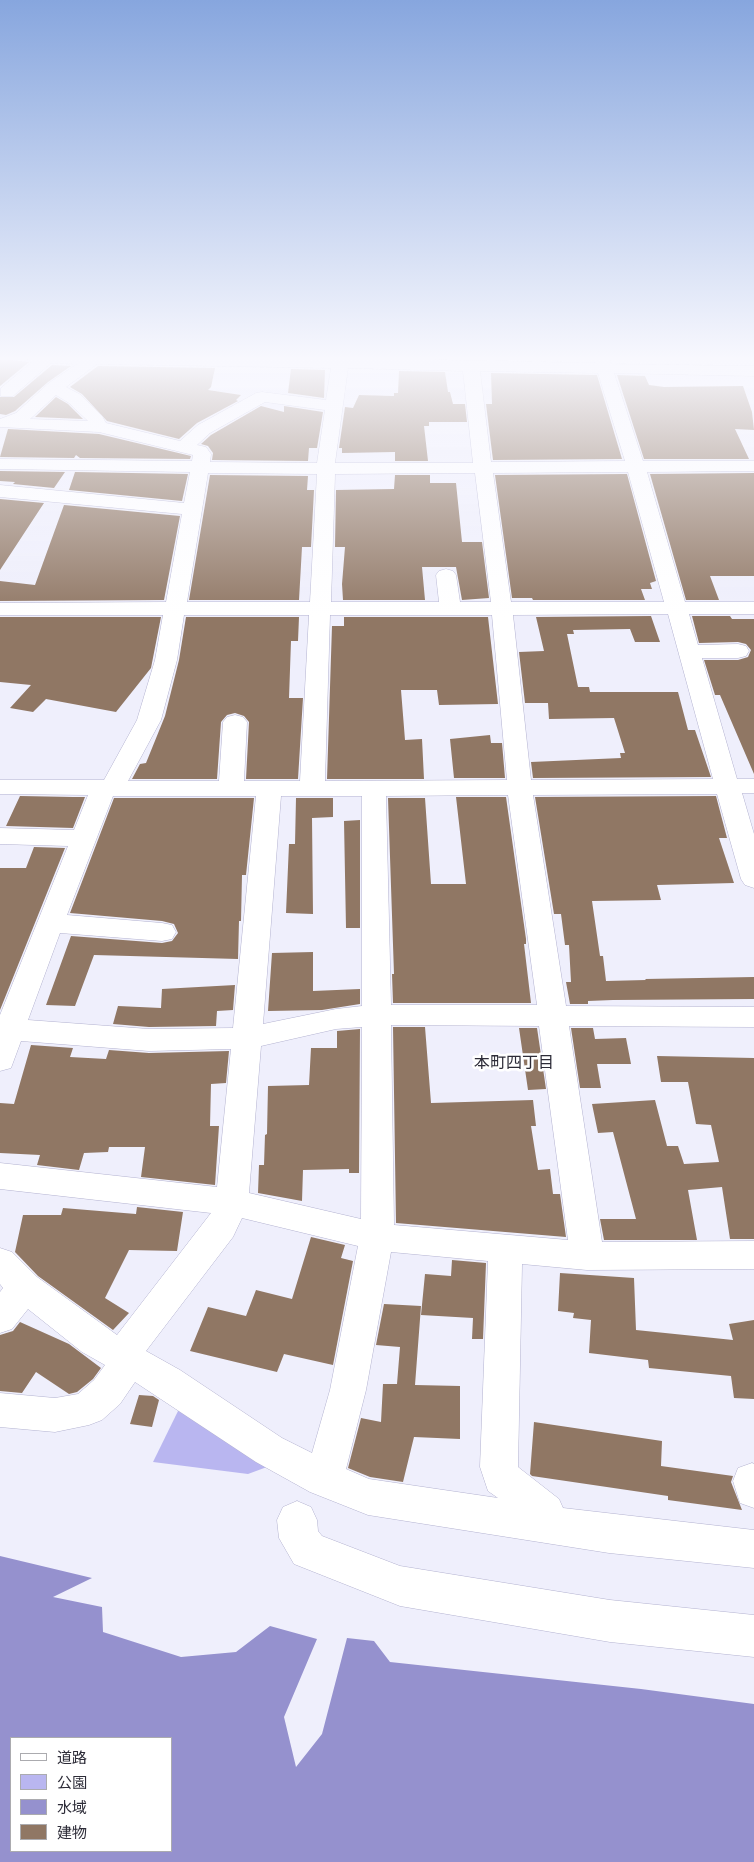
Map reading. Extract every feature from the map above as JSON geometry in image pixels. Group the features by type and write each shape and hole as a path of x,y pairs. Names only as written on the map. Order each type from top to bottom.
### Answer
{"street":[{"path":"0,1060 6,1029 17,1008 52,923 84,838 109,789 150,720 166,660 201,468 202,454 200,451 175,445"},
{"path":"312,789 328,445"},
{"path":"480,445 502,608 520,789 551,1016 587,1256"},
{"path":"629,445 754,879"},
{"path":"0,464 327,469 754,466"},
{"path":"0,491 142,506 194,508"},
{"path":"446,575 450,608"},
{"path":"0,609 754,608"},
{"path":"689,652 738,651"},
{"path":"231,788 235,722"},
{"path":"0,787 109,789 231,788 269,790 754,786"},
{"path":"324,1479 348,1390 377,1237 374,789"},
{"path":"0,1410 56,1415 89,1408 107,1392 120,1375 130,1342 221,1227 232,1202 269,790"},
{"path":"0,836 84,838"},
{"path":"52,923 162,932"},
{"path":"6,1029 149,1040 246,1038 336,1019 377,1015 754,1017"},
{"path":"0,1176 232,1202 377,1237 587,1256 754,1255"},
{"path":"505,1248 499,1467 502,1478 545,1512 544,1524"},
{"path":"0,1262 25,1286 95,1341 167,1381 269,1450 324,1479 368,1497 609,1534 754,1549"},
{"path":"0,1318 25,1286"},
{"path":"297,1520 299,1538 308,1550 400,1586 610,1621 754,1636"}],"green space":[{"path":"180,1407 275,1464 248,1474 153,1462"}],"water":[{"path":"0,1556 92,1578 53,1597 102,1607 103,1632 181,1657 236,1652 270,1626 317,1639 284,1717 296,1767 322,1734 347,1638 374,1641 390,1662 641,1689 754,1704 754,1862 0,1862"}],"building":[{"path":"3,445 145,445 191,456 190,459 80,458 76,455 74,458 0,457"},
{"path":"204,445 318,445 317,448 309,448 308,461 212,460 213,453 208,446"},
{"path":"339,445 426,445 428,461 395,461 395,452 342,453 342,448 339,448"},
{"path":"491,445 618,445 622,459 493,460"},
{"path":"639,445 742,445 749,459 644,459"},
{"path":"0,471 65,472 54,488 0,481"},
{"path":"75,472 188,474 182,501 69,490"},
{"path":"754,473 754,576 710,576 719,600 686,600 650,474"},
{"path":"627,474 656,581 650,583 652,589 641,589 645,600 533,600 532,598 512,598 495,475"},
{"path":"210,475 308,476 307,490 314,490 311,547 302,547 299,600 189,600"},
{"path":"395,475 430,475 430,483 456,483 462,542 482,542 489,598 462,600 456,567 422,567 425,600 343,600 342,584 345,547 335,547 336,490 394,489"},
{"path":"0,499 44,503 0,570"},
{"path":"64,505 180,516 164,600 0,601 0,581 35,585"},
{"path":"651,616 660,642 635,642 630,629 573,630 574,634 567,634 578,687 589,687 590,692 678,692 688,730 695,730 711,777 533,778 531,762 621,758 620,753 625,753 614,718 549,719 548,703 525,703 519,652 544,651 536,617"},
{"path":"692,616 730,616 732,619 754,619 754,774 720,695 715,695 704,660 738,660 748,657 751,650 746,644 738,642 699,643"},
{"path":"0,617 161,617 151,668 116,712 46,699 33,712 10,708 31,685 0,682"},
{"path":"186,617 299,617 298,641 291,641 289,698 303,698 298,779 246,779 249,722 244,716 235,713 227,715 221,722 217,779 132,779 140,764 146,763 165,716 179,660"},
{"path":"344,617 488,617 498,704 439,705 437,690 401,690 405,740 422,739 424,779 327,779 332,626 344,626"},
{"path":"490,735 491,743 502,743 505,778 454,778 450,739"},
{"path":"20,796 85,797 73,828 6,826"},
{"path":"716,796 727,838 719,838 734,883 657,885 661,900 592,901 600,956 603,956 606,981 754,977 754,999 613,1000 588,1001 588,1004 570,1004 566,982 571,982 569,945 565,945 561,914 554,914 535,797"},
{"path":"456,797 506,797 526,939 526,944 524,944 531,1003 393,1003 392,974 394,974 388,798 425,798 431,884 466,884"},
{"path":"114,798 254,798 246,875 242,875 238,959 94,955 75,1006 46,1005 71,936 162,943 172,941 178,933 174,924 162,921 70,913"},
{"path":"296,798 333,798 333,817 312,818 313,914 286,913 289,844 295,844"},
{"path":"360,820 360,928 346,928 344,821"},
{"path":"34,847 65,848 0,1010 0,868 26,868"},
{"path":"313,952 313,991 360,989 360,1004 322,1010 268,1011 272,953"},
{"path":"235,985 233,1010 217,1011 216,1026 149,1027 113,1024 118,1006 161,1008 162,989"},
{"path":"393,1027 425,1027 431,1103 533,1100 536,1126 531,1126 538,1170 550,1169 553,1194 560,1194 566,1237 396,1223"},
{"path":"519,1028 537,1028 546,1089 528,1090"},
{"path":"571,1028 593,1028 595,1039 626,1038 631,1064 597,1064 601,1088 580,1088"},
{"path":"360,1029 359,1173 349,1173 349,1169 303,1170 302,1201 258,1193 259,1165 264,1165 265,1135 267,1134 268,1086 309,1085 311,1048 337,1048 337,1031"},
{"path":"31,1045 73,1048 70,1057 106,1059 109,1050 149,1053 229,1051 226,1083 211,1084 210,1126 219,1126 215,1185 141,1177 145,1147 109,1147 108,1152 84,1153 79,1170 37,1165 40,1155 0,1153 0,1103 14,1104"},
{"path":"657,1056 754,1058 754,1239 730,1239 722,1187 688,1190 697,1240 604,1240 600,1219 636,1219 613,1132 598,1133 592,1104 655,1100 667,1146 678,1146 684,1164 719,1162 711,1125 696,1124 688,1082 661,1082"},
{"path":"137,1207 183,1212 177,1251 129,1250 105,1298 129,1313 113,1330 38,1276 15,1252 23,1215 61,1215 63,1208 136,1214"},
{"path":"311,1237 345,1245 341,1258 353,1261 333,1365 284,1354 277,1372 190,1351 208,1307 246,1316 256,1290 292,1299"},
{"path":"452,1260 486,1263 483,1339 472,1339 473,1318 421,1315 425,1274 451,1276"},
{"path":"560,1273 634,1278 636,1330 733,1340 729,1324 754,1320 754,1399 734,1398 731,1376 649,1368 648,1360 589,1353 591,1320 573,1318 574,1313 558,1311"},
{"path":"384,1304 421,1306 415,1385 460,1386 460,1439 414,1437 403,1482 370,1477 348,1468 361,1418 381,1422 383,1384 397,1384 400,1347 376,1345"},
{"path":"20,1322 69,1344 101,1368 93,1379 77,1392 69,1394 36,1372 22,1393 0,1391 0,1335 13,1331"},
{"path":"139,1395 153,1396 159,1400 152,1427 130,1424"},
{"path":"534,1422 662,1441 661,1466 733,1476 731,1482 742,1510 668,1500 668,1496 532,1476 530,1474"}],"district":[{"name":"本町四丁目","path":"514,1063"}]}
